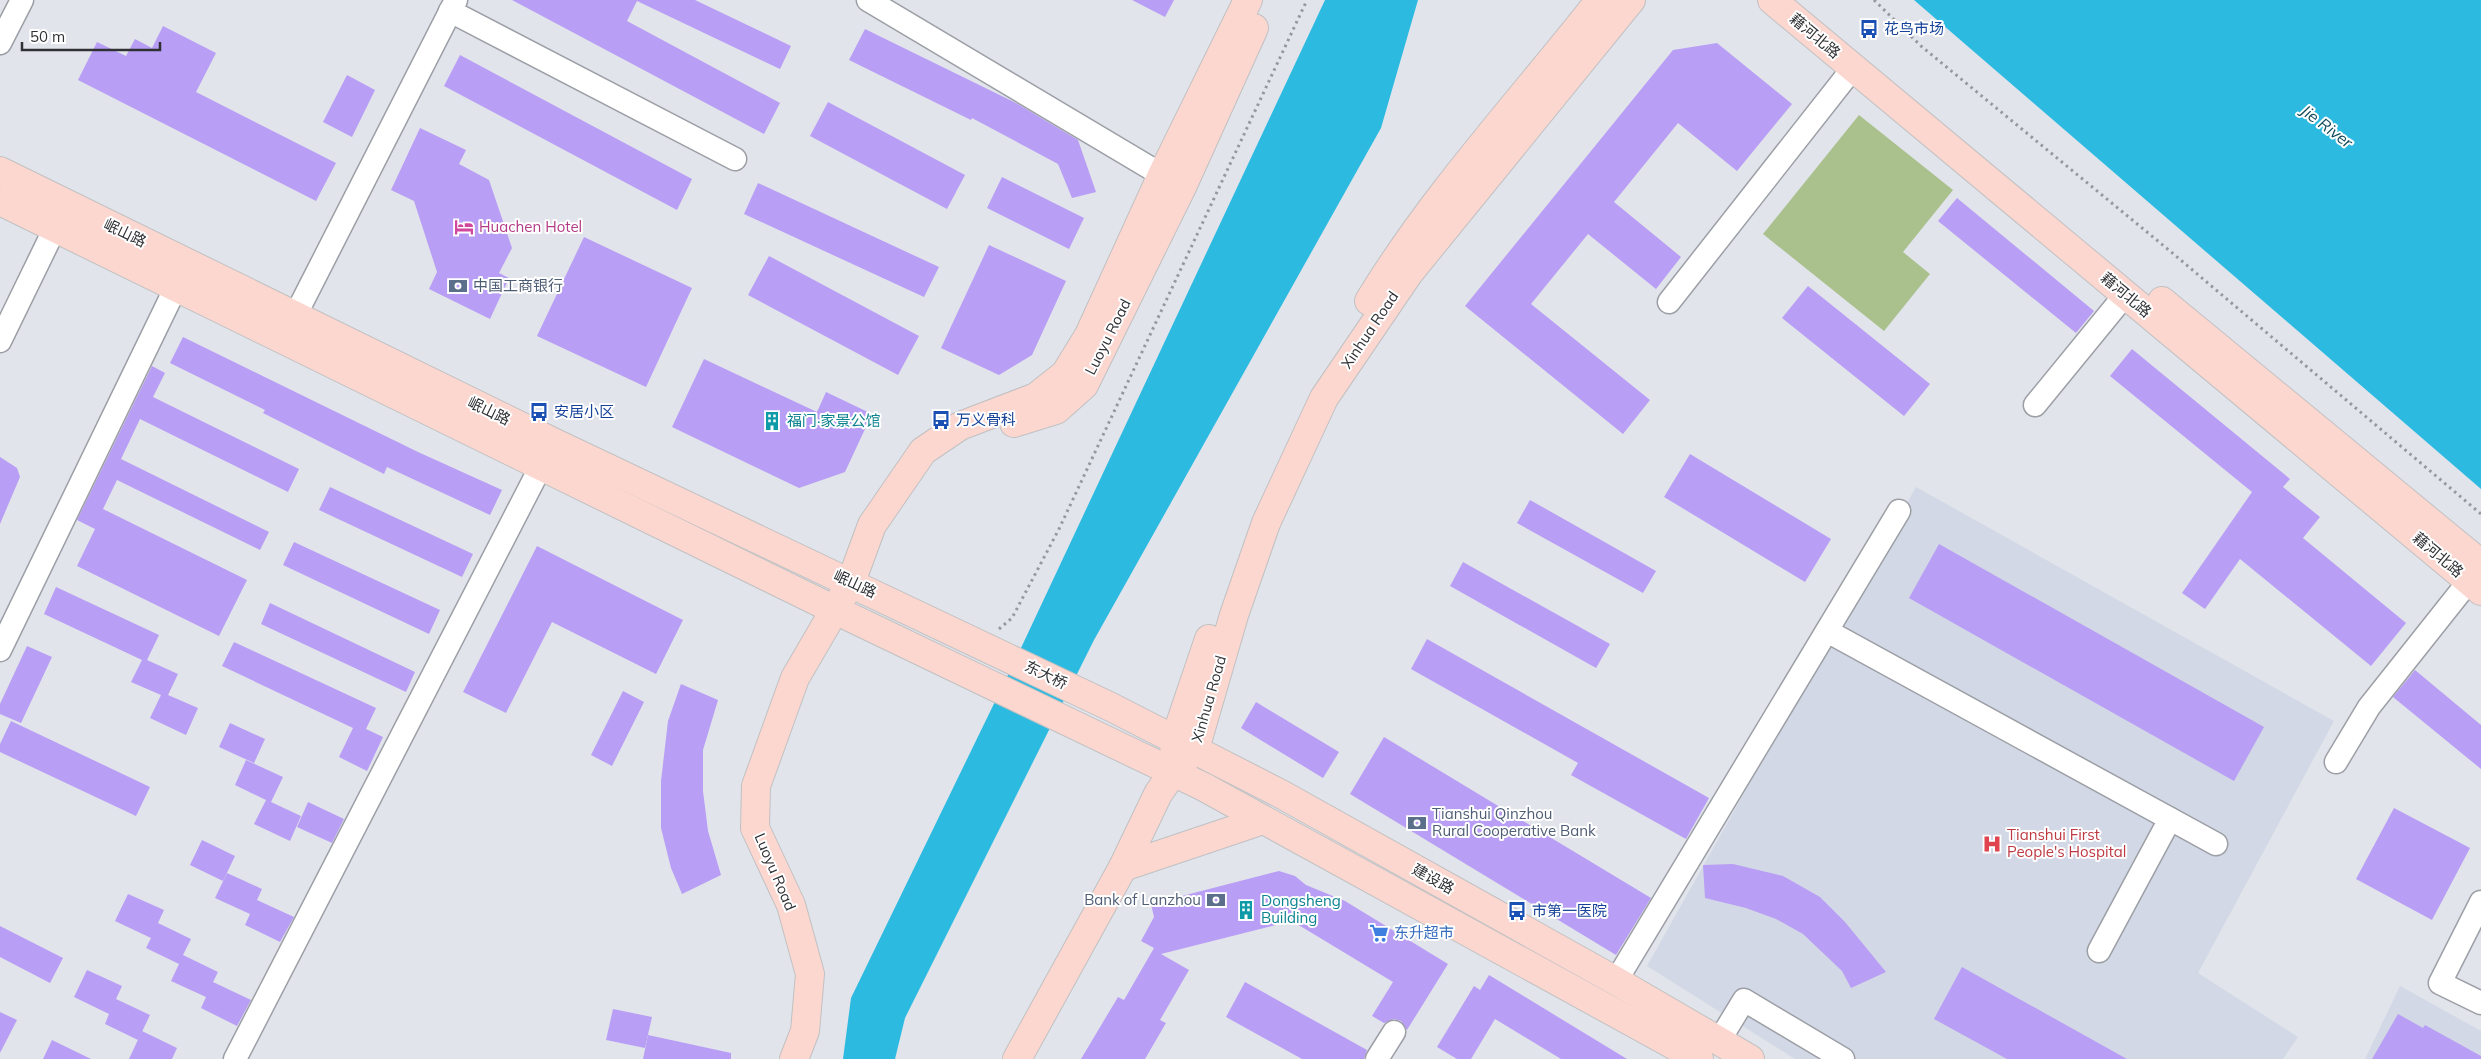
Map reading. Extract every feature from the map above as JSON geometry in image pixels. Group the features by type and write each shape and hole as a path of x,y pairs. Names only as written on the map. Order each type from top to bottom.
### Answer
{"main road":[{"name":"Luoyu Road","path":"794,1059 805,1031 810,974 791,905 756,828 756,786 795,678 850,582 872,525 923,451 960,426 1036,397 1066,374 1089,335 1162,175 1248,0"},
{"name":"Luoyu Road","path":"850,582 877,550 912,493 940,456 981,432 1056,410 1084,385 1182,187 1267,0"},
{"name":"Xinhua Road","path":"1185,744 1218,610 1251,522 1316,388 1392,264 1479,150 1600,0"},
{"name":"Xinhua Road","path":"1122,867 1142,822 1173,772 1234,615 1266,523 1324,398 1409,273 1631,0"},
{"name":"藉河北路","path":"1772,0 2125,295 2477,579"},
{"name":"藉河北路","path":"1799,0 2477,579"},
{"name":"岷山路","path":"0,171 553,442 981,644"},
{"name":"岷山路","path":"0,201 1094,736"},
{"name":"东大桥","path":"981,644 1112,706"},
{"name":"建设路","path":"1112,706 1281,794 1616,981 1750,1059"},
{"name":"建设路","path":"1094,736 1173,772 1263,820 1699,1059"},
{"path":"1017,1059 1122,867 1263,820"}],"street":[{"path":"0,43 22,0"},
{"path":"868,0 1162,175"},
{"path":"295,316 453,6 734,159"},
{"path":"1669,302 1853,68"},
{"path":"0,341 55,228"},
{"path":"0,650 176,287"},
{"path":"2035,405 2125,295"},
{"path":"235,1059 541,466"},
{"path":"1616,981 1899,511"},
{"path":"2336,762 2369,708 2477,579"},
{"path":"1827,631 2216,844"},
{"path":"2099,951 2170,819"},
{"path":"2481,902 2440,983 2481,1003"},
{"path":"1719,1041 1744,1000 1843,1059"},
{"path":"1377,1059 1394,1032"}],"path":[{"path":"981,644 1012,618 1059,529 1307,0"},
{"path":"1874,0 1921,46 2185,264 2481,514"}],"shaded area":[{"name":"Tianshui First People's Hospital","path":"1916,487 2334,721 2198,973 2298,1037 2283,1059 1795,1059 1647,966"},
{"path":"2400,986 2481,1031 2481,1059 2365,1059"}],"green space":[{"path":"1859,115 1953,190 1903,252 1930,274 1884,331 1763,234"}],"water":[{"path":"1325,0 1418,0 1381,128 1094,640 905,1018 895,1059 843,1059 851,998 1021,648"},
{"name":"Jie River","path":"1914,0 2481,0 2481,489"}],"building":[{"path":"512,0 695,0 791,46 780,69 637,1 627,21 780,103 764,134"},
{"path":"1132,0 1174,0 1165,17"},
{"path":"163,26 216,53 196,92 336,163 316,201 78,80 97,42 126,56 135,39 152,48"},
{"path":"865,29 1016,103 1078,140 1096,192 1072,198 1058,164 972,118 971,120 849,60"},
{"path":"1717,43 1792,104 1737,171 1678,123 1614,202 1681,257 1656,289 1588,234 1531,304 1650,400 1623,434 1465,306 1673,50"},
{"path":"460,55 692,179 677,210 444,86"},
{"path":"347,75 375,90 352,137 323,122"},
{"path":"828,102 965,175 947,209 810,136"},
{"name":"Huachen Hotel","path":"420,128 466,150 459,164 489,180 512,248 499,273 509,278 490,319 429,289 437,272 414,201 391,190"},
{"path":"1002,177 1084,218 1069,249 987,208"},
{"path":"758,183 939,267 924,297 744,214"},
{"path":"1957,198 2094,311 2076,333 1938,221"},
{"path":"584,237 692,288 646,387 537,336"},
{"path":"989,245 1066,281 1032,355 999,375 941,348"},
{"path":"769,256 919,336 898,375 748,295"},
{"path":"1808,286 1930,384 1904,416 1782,318"},
{"path":"183,337 418,452 502,490 490,515 387,467 384,474 263,413 265,410 170,363"},
{"path":"2132,349 2290,479 2283,487 2320,517 2303,538 2406,623 2371,666 2240,559 2205,609 2182,593 2252,492 2110,376"},
{"name":"福门·家景公馆","path":"704,359 817,412 826,392 872,414 845,472 799,488 672,427"},
{"path":"152,366 165,373 153,397 299,469 288,492 140,419 121,459 269,532 260,550 117,480 103,509 247,580 219,636 77,566 95,529 77,520"},
{"path":"1690,454 1831,539 1805,582 1664,497"},
{"path":"0,457 17,468 20,477 0,524"},
{"path":"330,487 473,554 462,577 319,510"},
{"path":"1530,500 1656,571 1643,593 1517,523"},
{"path":"294,542 440,610 429,634 283,565"},
{"path":"1939,544 2264,727 2234,781 1909,598"},
{"path":"537,546 683,620 656,674 552,622 506,713 463,692"},
{"path":"1463,562 1610,644 1596,668 1450,586"},
{"path":"56,587 159,635 147,660 178,674 168,695 198,708 186,735 150,718 161,695 131,682 142,660 44,614"},
{"path":"270,603 415,672 406,692 261,624"},
{"path":"1427,639 1709,798 1686,839 1571,775 1578,763 1411,669"},
{"path":"234,642 376,708 366,729 383,737 367,771 339,757 353,728 222,666"},
{"path":"27,646 52,657 21,723 0,714 0,704"},
{"path":"2415,670 2481,725 2481,769 2393,697"},
{"path":"681,684 718,700 703,750 703,791 708,831 721,875 682,894 671,868 661,828 661,781 668,721"},
{"path":"623,691 644,702 612,766 591,755"},
{"path":"1256,702 1339,752 1323,778 1241,728"},
{"path":"11,721 150,787 136,816 0,752 0,744"},
{"path":"230,723 265,739 254,763 219,747"},
{"path":"1384,737 1651,898 1616,955 1350,794"},
{"path":"246,760 283,777 271,802 301,816 290,841 254,824 266,800 235,785"},
{"path":"308,802 344,819 332,843 297,827"},
{"path":"2394,808 2470,848 2432,920 2356,879"},
{"path":"202,840 235,856 223,881 190,865"},
{"path":"1733,864 1783,876 1820,897 1845,922 1886,972 1851,988 1842,971 1803,934 1776,919 1746,908 1705,898 1703,865"},
{"path":"1279,871 1295,876 1306,885 1345,901 1448,964 1407,1030 1401,1021 1394,1019 1384,1023 1372,1016 1393,982 1292,921 1161,954 1189,970 1160,1020 1166,1023 1145,1059 1081,1059 1118,997 1124,1000 1154,948 1141,941 1154,917 1151,904"},
{"path":"227,873 262,889 257,900 294,917 280,942 245,925 250,914 215,898"},
{"path":"128,894 164,910 158,923 191,939 183,955 218,972 213,982 251,1000 237,1026 201,1008 206,997 171,981 179,964 146,948 151,938 115,921"},
{"path":"0,926 63,958 50,983 0,957"},
{"path":"1962,967 2127,1059 2007,1059 1934,1019"},
{"path":"87,970 122,986 116,999 150,1015 138,1040 105,1024 109,1014 74,997"},
{"path":"1489,975 1627,1059 1561,1059 1495,1019 1471,1059 1457,1059 1437,1047 1474,986 1480,990"},
{"path":"1245,982 1367,1050 1364,1059 1302,1059 1226,1017"},
{"path":"613,1009 652,1017 645,1048 606,1040"},
{"path":"0,1012 17,1020 0,1053"},
{"path":"2398,1014 2423,1028 2425,1025 2481,1056 2481,1059 2372,1059"},
{"path":"142,1031 177,1048 172,1059 129,1059"},
{"path":"648,1035 731,1053 731,1059 643,1059"},
{"path":"52,1040 91,1059 43,1059"}],"place":[{"name":"花鸟市场","path":"1869,29"},
{"name":"Huachen Hotel","path":"464,227"},
{"name":"中国工商银行","path":"458,286"},
{"name":"安居小区","path":"539,412"},
{"name":"万义骨科","path":"941,420"},
{"name":"福门·家景公馆","path":"772,421"},
{"name":"Tianshui Qinzhou Rural Cooperative Bank","path":"1417,823"},
{"name":"Tianshui First People's Hospital","path":"1992,844"},
{"name":"Bank of Lanzhou","path":"1216,900"},
{"name":"Dongsheng Building","path":"1246,910"},
{"name":"市第一医院","path":"1517,911"},
{"name":"东升超市","path":"1379,933"}]}
